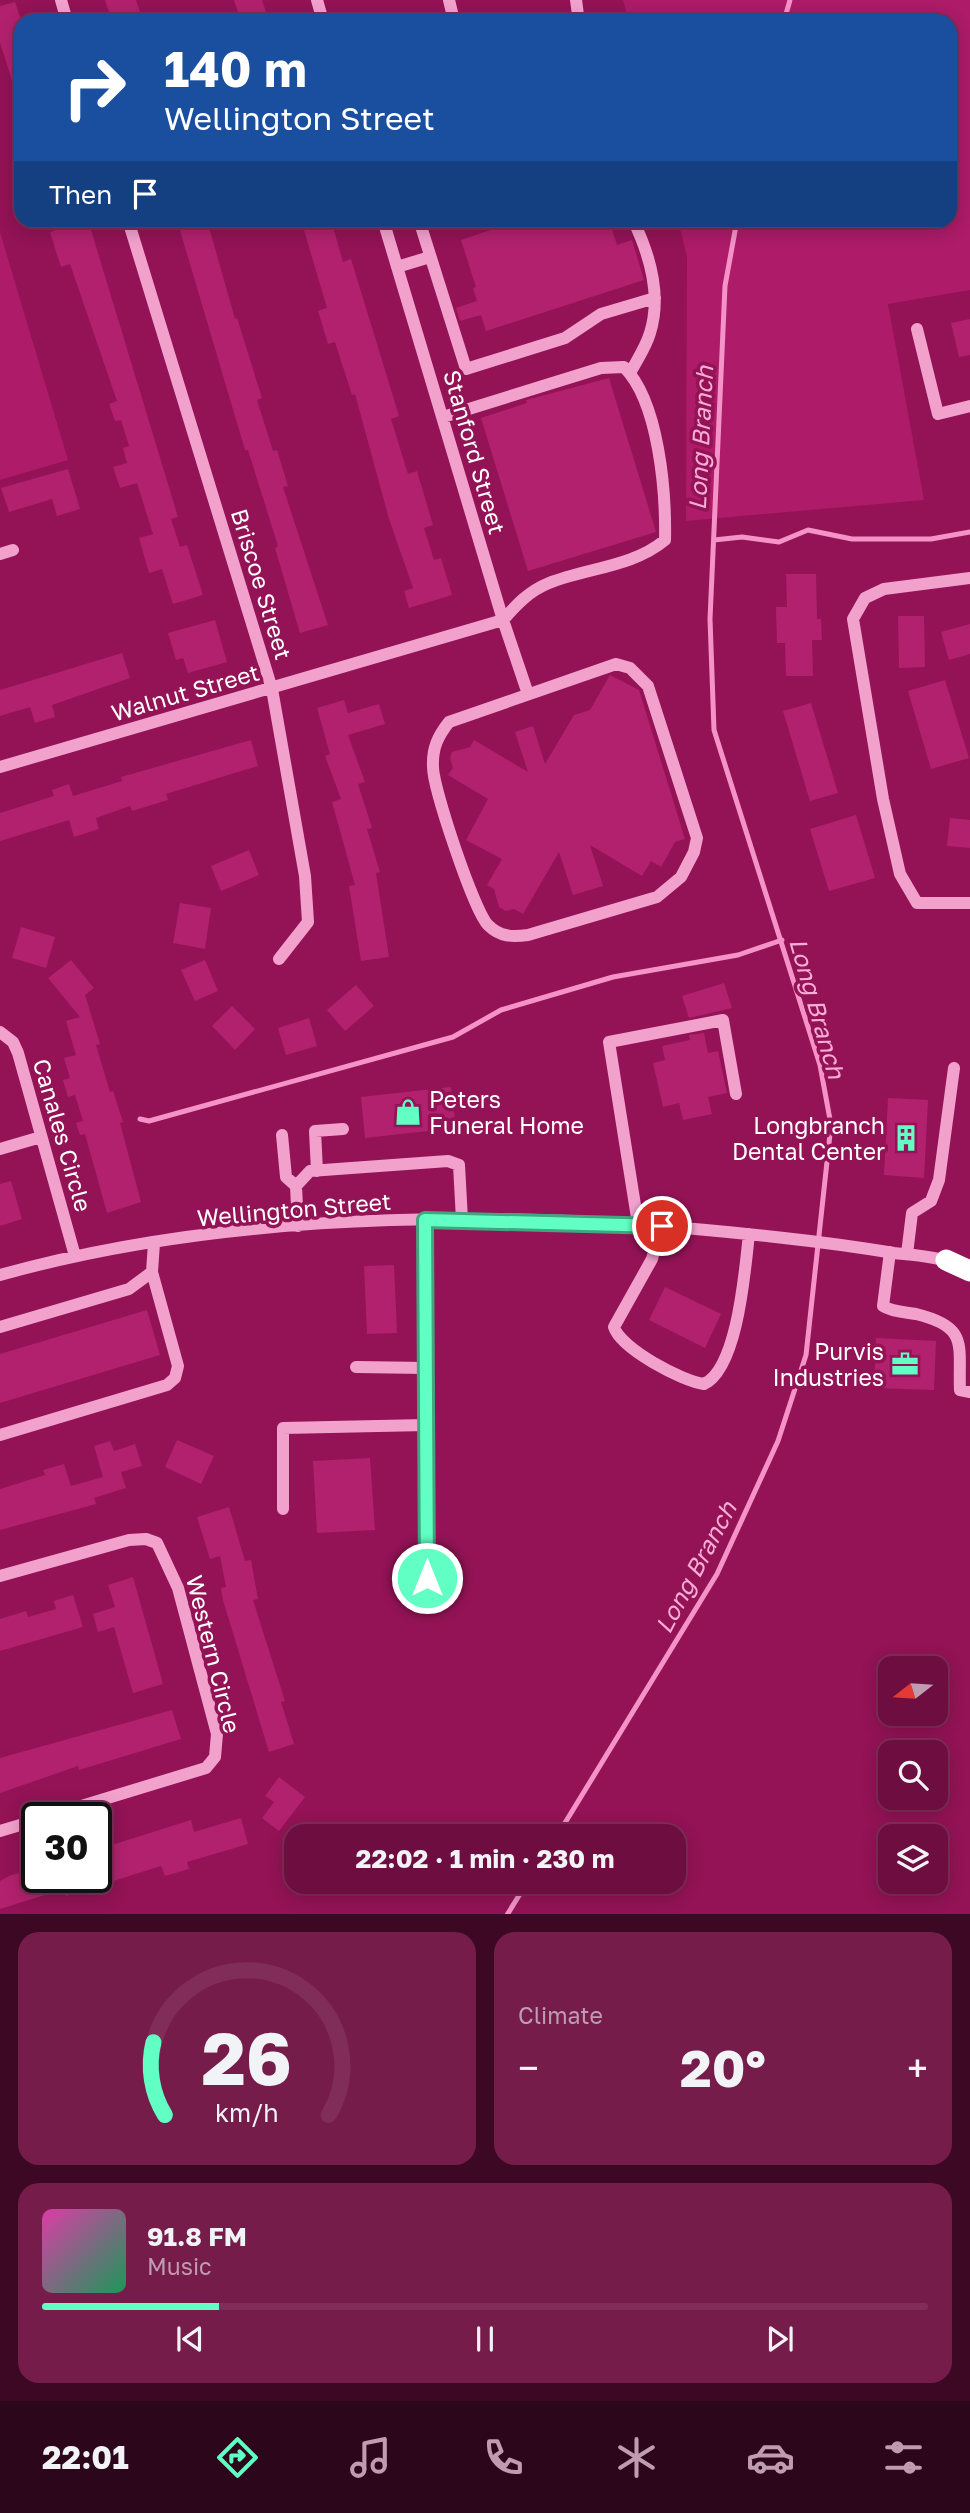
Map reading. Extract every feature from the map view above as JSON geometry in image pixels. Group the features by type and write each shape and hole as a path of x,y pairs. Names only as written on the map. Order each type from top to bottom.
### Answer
{"highway":[{"path":"946,1261 970,1262"},
{"path":"946,1261 970,1270"}],"street":[{"name":"Briscoe Street","path":"130,228 272,689 305,876 308,922 279,959"},
{"name":"Stanford Street","path":"385,228 503,620 528,694"},
{"path":"421,228 466,369 565,338 601,314 655,298"},
{"path":"631,373 650,333 656,288 637,228"},
{"path":"397,267 430,257"},
{"path":"917,329 939,414 970,406"},
{"path":"443,417 601,368 624,367 635,378 660,452 665,540 639,556 547,584 522,599 503,620"},
{"path":"0,554 13,550"},
{"path":"970,578 884,589 865,598 853,619 883,799 900,874 917,903 970,903"},
{"name":"Walnut Street","path":"0,766 503,620"},
{"path":"616,664 640,676 648,686 696,838 694,852 681,877 657,897 528,935 509,937 487,924 478,911 435,783 434,747 449,723 528,694 616,664"},
{"path":"638,1224 609,1042 723,1020 736,1094"},
{"name":"Canales Circle","path":"0,1032 13,1042 18,1053 75,1256"},
{"path":"907,1254 912,1213 932,1201 939,1180 954,1068"},
{"path":"317,1171 315,1131 343,1129"},
{"path":"282,1135 286,1177 296,1186 298,1226"},
{"path":"0,1149 41,1137"},
{"path":"296,1186 310,1171 448,1161 459,1165 462,1220"},
{"path":"425,1220 428,1604"},
{"name":"Wellington Street","path":"0,1275 75,1256 154,1243 298,1226 425,1220 638,1224 840,1244 946,1261"},
{"path":"662,1226 653,1259 614,1327 624,1343 686,1381 704,1384 721,1370 744,1286 749,1234"},
{"path":"0,1435 167,1385 175,1378 178,1366 152,1272 154,1243"},
{"path":"890,1252 883,1306 932,1318 947,1326 958,1338 961,1349 960,1390 970,1392"},
{"path":"0,1327 129,1289 152,1272"},
{"path":"356,1367 426,1368"},
{"path":"283,1509 282,1428 426,1425"},
{"name":"Western Circle","path":"0,1577 129,1539 146,1539 157,1543 178,1588 216,1734 215,1757 206,1768 94,1802"},
{"path":"0,1831 21,1825"}],"shaded area":[{"path":"623,0 970,0 970,290 888,304 924,500 686,521 687,257 680,228 957,228 957,14 627,14"},
{"path":"0,232 68,460 0,480"}],"building":[{"path":"105,0 136,0 141,14 110,14"},
{"path":"234,0 262,0 267,14 239,14"},
{"path":"15,2 19,14 14,14 14,87 0,42 0,6"},
{"path":"90,228 178,517 171,519 180,547 187,545 203,595 173,604 162,569 149,573 139,538 153,534 137,483 120,488 113,467 127,463 123,448 129,446 121,420 115,421 109,404 117,401 70,264 61,267 50,232"},
{"path":"179,228 209,228 235,319 237,318 262,398 257,400 273,451 277,450 288,486 283,487 328,625 300,633 275,548 278,546 248,450 245,450"},
{"path":"303,228 333,228 343,262 351,259 399,416 391,419 408,474 417,471 433,525 424,528 434,560 441,558 452,595 409,608 404,591 413,588 389,519 355,394 352,395 335,342 328,344 318,311 327,308"},
{"path":"496,228 612,228 617,245 632,240 644,280 486,331 481,315 460,321 456,308 477,301 473,288 476,287 461,240"},
{"path":"970,319 970,355 959,357 951,323"},
{"path":"609,378 656,532 528,571 481,418 527,403 526,400"},
{"path":"68,469 80,509 57,516 52,499 9,512 1,488"},
{"path":"786,574 816,574 817,619 821,619 822,640 812,640 813,676 786,676 785,643 777,643 776,607 787,607"},
{"path":"898,616 924,616 925,667 899,668"},
{"path":"215,620 227,662 188,673 183,658 176,660 168,633"},
{"path":"970,624 970,654 949,660 941,632"},
{"path":"122,653 130,678 52,705 55,717 35,723 30,707 0,716 0,690"},
{"path":"610,675 639,690 685,839 675,842 661,867 651,861 642,876 590,845 603,886 573,895 559,852 523,914 514,909 506,911 499,907 494,889 487,885 502,859 466,840 488,799 448,775 453,768 450,758 452,752 470,747 474,740 528,772 515,732 533,726 545,764 574,715 590,710"},
{"path":"945,680 969,758 931,769 908,691"},
{"path":"344,700 348,713 379,704 385,724 348,735 365,782 358,784 372,828 367,829 380,872 376,873 389,957 361,961 349,886 355,885 332,802 341,799 325,756 330,754 317,708"},
{"path":"811,703 838,793 810,801 783,711"},
{"path":"251,740 258,766 166,794 168,800 132,811 130,806 96,818 99,829 74,837 69,820 0,841 0,813 54,796 52,790 69,784 73,796 122,781 121,777"},
{"path":"856,815 875,878 829,891 810,829"},
{"path":"950,818 970,820 970,848 947,846"},
{"path":"249,850 259,875 221,891 211,866"},
{"path":"180,903 211,908 205,949 173,943"},
{"path":"21,927 55,937 46,968 12,958"},
{"path":"71,960 94,988 85,995 100,1044 96,1045 110,1092 113,1091 123,1122 120,1123 141,1202 107,1213 85,1134 80,1135 76,1123 83,1121 75,1095 68,1097 63,1080 70,1078 64,1058 76,1055 66,1021 80,1017 48,978"},
{"path":"205,960 218,991 195,1001 181,970"},
{"path":"724,983 732,1008 689,1018 682,996"},
{"path":"356,985 374,1006 345,1031 327,1010"},
{"path":"232,1006 255,1029 235,1050 212,1026"},
{"path":"309,1018 317,1046 286,1055 278,1028"},
{"path":"704,1033 708,1053 718,1051 727,1093 708,1097 712,1114 683,1120 679,1103 663,1107 653,1063 665,1060 662,1046 690,1040 689,1035"},
{"name":"Peters Funeral Home","path":"451,1087 456,1128 365,1138 361,1097"},
{"name":"Longbranch Dental Center","path":"888,1098 928,1100 924,1178 884,1175"},
{"path":"11,1181 22,1219 0,1226 0,1184"},
{"path":"394,1265 397,1333 367,1334 364,1266"},
{"path":"665,1287 721,1314 705,1348 649,1320"},
{"path":"147,1310 160,1355 0,1403 0,1354"},
{"name":"Purvis Industries","path":"876,1338 936,1341 934,1390 874,1388"},
{"path":"177,1440 214,1456 201,1484 165,1467"},
{"path":"110,1441 114,1451 135,1444 142,1466 121,1472 126,1488 94,1498 96,1504 0,1530 0,1489 45,1475 43,1470 64,1464 71,1486 103,1477 94,1446"},
{"path":"370,1458 375,1530 317,1533 313,1461"},
{"path":"229,1507 245,1561 251,1560 258,1599 253,1600 285,1701 281,1702 294,1744 269,1752 223,1600 221,1588 226,1587 220,1556 210,1559 197,1517"},
{"path":"133,1577 163,1684 133,1693 114,1627 98,1632 93,1614 115,1607 108,1585"},
{"path":"73,1595 83,1627 0,1651 0,1619 26,1611 28,1617 56,1609 54,1601"},
{"path":"172,1710 181,1739 79,1770 78,1766 0,1793 0,1758"},
{"path":"279,1777 305,1797 279,1831 262,1818 274,1802 265,1796"},
{"path":"241,1818 248,1844 187,1862 189,1869 165,1876 161,1866 112,1881 112,1845 191,1820 194,1832"},
{"path":"21,1873 21,1893 51,1893 0,1909 0,1881"}],"waterway":[{"name":"Long Branch","path":"786,14 790,0"},
{"name":"Long Branch","path":"564,1824 717,1574 778,1441 806,1355 831,1125 820,1065 714,730 710,619 725,286 736,228"},
{"path":"714,540 742,537 779,542 808,530 852,539 931,539 970,532"},
{"path":"140,1119 149,1121 453,1037 501,1010 613,977 738,955 782,940"},
{"name":"Long Branch","path":"508,1914 520,1894"}],"place":[{"name":"Peters Funeral Home","path":"408,1112"},
{"name":"Longbranch Dental Center","path":"906,1138"},
{"name":"Purvis Industries","path":"905,1364"}],"route":[{"path":"427,1578 425,1220 662,1226"}]}
